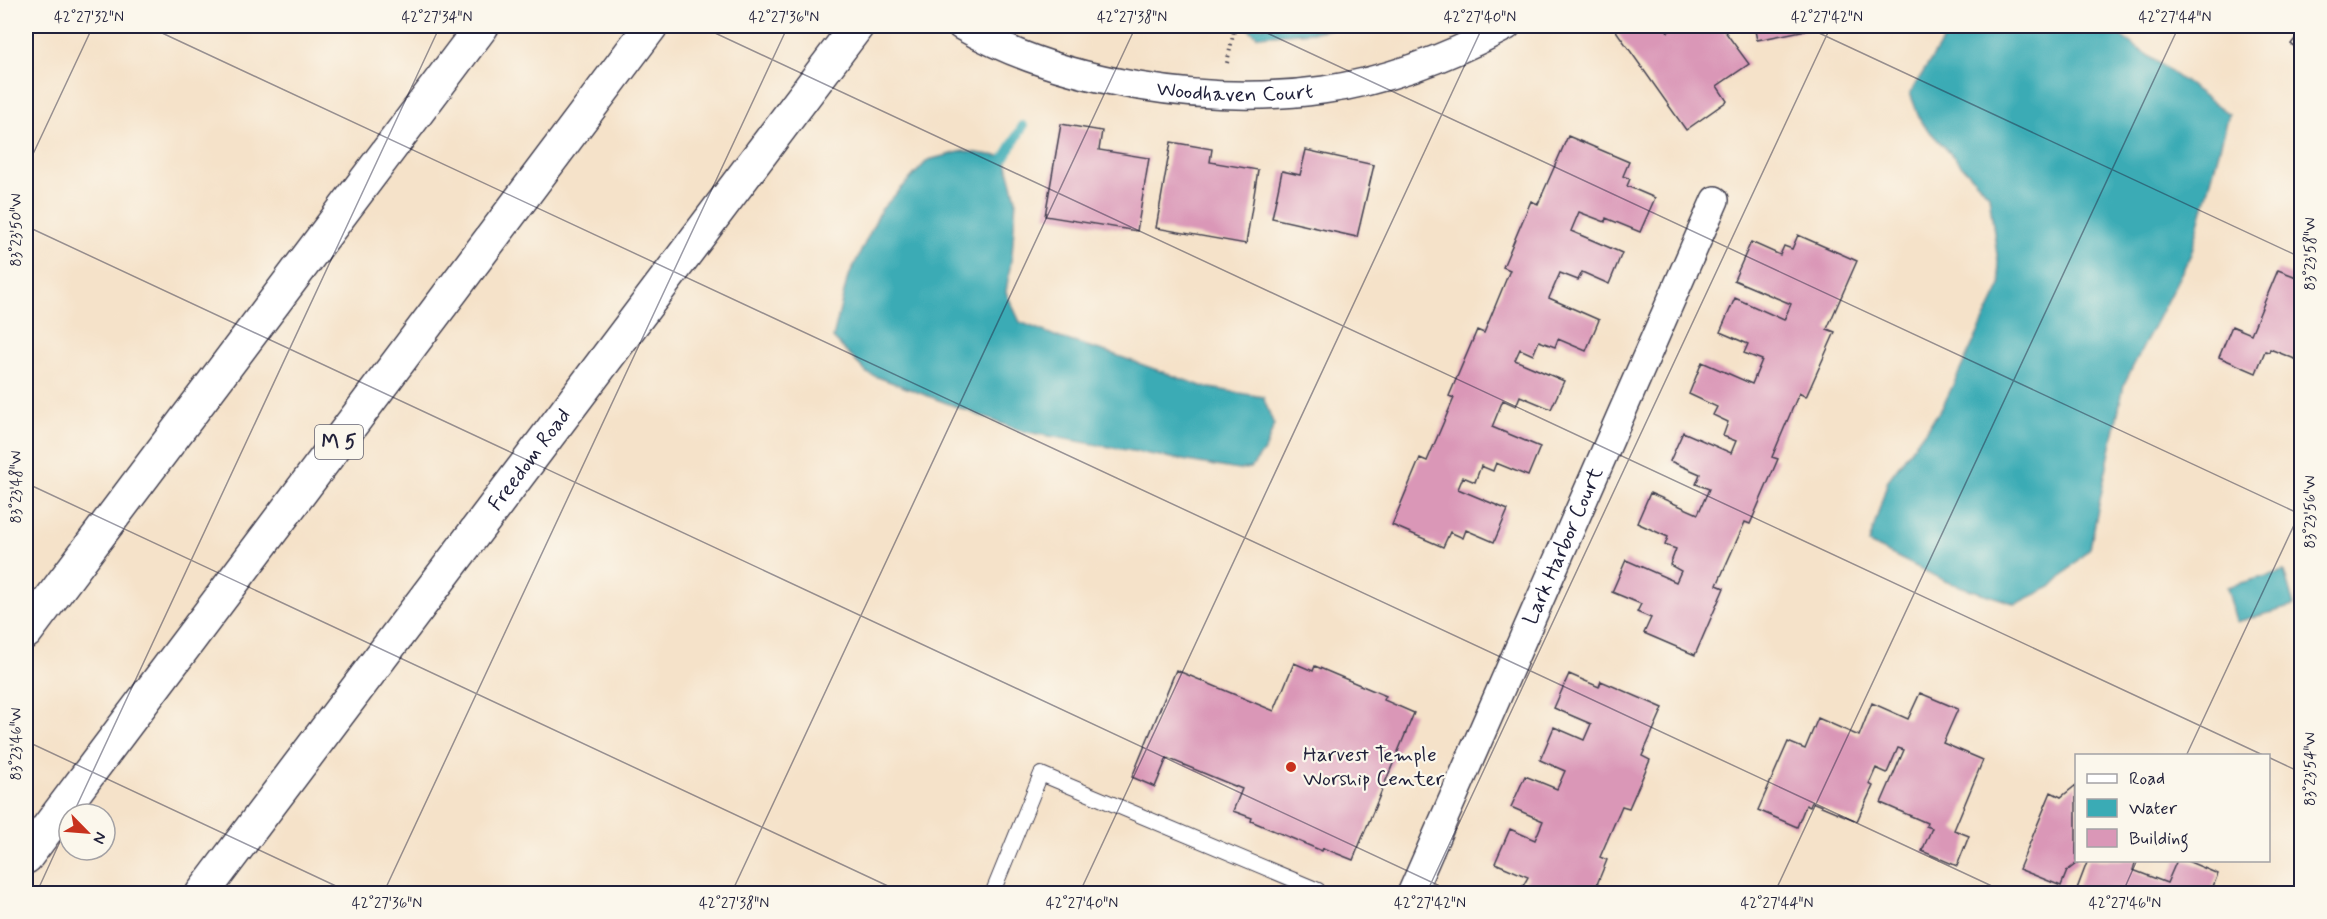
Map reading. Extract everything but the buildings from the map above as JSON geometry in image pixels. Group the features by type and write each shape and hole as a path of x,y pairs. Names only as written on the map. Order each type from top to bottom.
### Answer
{"main road":[{"path":"26,632 482,26"},
{"name":"M 5","path":"26,857 651,26"},
{"name":"Freedom Road","path":"202,894 857,26"}],"street":[{"name":"Woodhaven Court","path":"962,26 1014,52 1077,72 1146,88 1253,95 1324,90 1383,76 1438,58 1507,26"},
{"name":"Lark Harbor Court","path":"1411,894 1715,200"}],"lane":[{"path":"992,894 1041,774 1318,890 1317,894"}],"path":[{"path":"1224,94 1225,73 1234,26"}],"water":[{"path":"1245,26 1346,26 1313,32 1257,36"},
{"path":"1952,26 2107,26 2229,114 2191,254 2124,384 2090,548 2051,587 2016,604 1947,582 1869,543 1888,480 1942,408 2001,285 1989,195 1921,122 1910,93"},
{"path":"963,151 1005,157 1016,199 1012,255 1006,292 1020,322 1204,387 1263,397 1274,425 1266,448 1251,468 1238,470 1021,431 867,373 833,338 847,280 881,210 928,160"},
{"path":"2284,571 2294,606 2236,622 2227,587"}],"waterway":[{"path":"1005,157 1023,126"}],"place":[{"name":"Harvest Temple Worship Center","path":"1291,767"}]}
